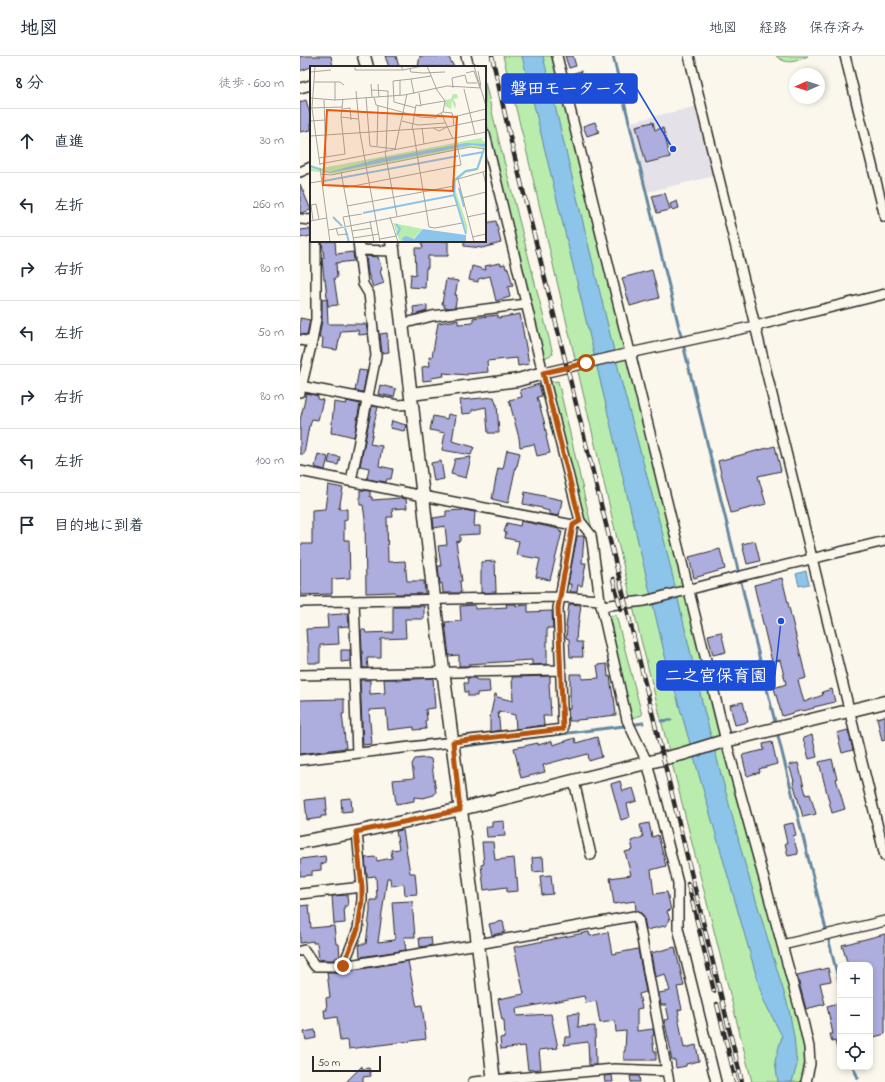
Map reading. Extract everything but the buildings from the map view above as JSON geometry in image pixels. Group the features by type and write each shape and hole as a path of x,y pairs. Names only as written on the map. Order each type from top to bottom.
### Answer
{"street":[{"path":"364,56 367,66"},
{"path":"466,56 469,66"},
{"path":"557,56 628,353 724,742 803,1021 809,1047 810,1064 806,1082"},
{"path":"690,56 885,856"},
{"path":"845,56 885,217"},
{"path":"300,88 310,85"},
{"path":"300,760 563,729 558,608 576,523 543,373 486,138"},
{"path":"300,172 310,167"},
{"path":"300,219 310,220"},
{"path":"316,242 316,319 312,342 300,388 398,405 411,399 518,380 628,353 755,326 885,294"},
{"path":"351,481 376,356 369,294 363,284 358,246 393,246 434,599 494,1081"},
{"path":"402,324 432,316 526,304"},
{"path":"300,340 312,342"},
{"path":"300,471 423,496 576,523 591,535 600,603 627,720 647,762 678,883 678,928 716,1082"},
{"path":"300,602 560,597 600,603 645,600 885,541"},
{"path":"354,601 358,753"},
{"path":"300,676 561,670"},
{"path":"300,842 460,810 885,702"},
{"path":"574,781 591,855"},
{"path":"343,966 358,929 362,900 356,832"},
{"path":"300,894 362,887"},
{"path":"300,951 304,950 315,966 343,966 634,916 638,918 669,1082"},
{"path":"782,945 885,921"},
{"path":"473,1082 614,1069 666,1071"}],"shaded area":[{"path":"698,106 715,176 647,192 631,122"}],"green space":[{"path":"503,56 557,56 683,566 799,1005 805,1060 805,1082 752,1082 637,624"},
{"path":"776,56 808,56 796,61 788,62"},
{"path":"486,86 553,354 542,359 486,120"},
{"path":"558,381 592,529 580,521 548,382"},
{"path":"616,615 642,715 632,718 607,616"}],"water":[{"path":"522,56 543,56 622,384 663,535 704,710 745,864 789,1009 797,1065 792,1082 778,1082 775,1061 782,1036 763,999 665,656"},
{"path":"806,571 809,584 799,586 796,574"}],"waterway":[{"path":"613,56 776,726"},
{"path":"661,721 671,720"},
{"path":"636,724 643,723"},
{"path":"465,746 624,726"},
{"path":"777,732 837,974"},
{"path":"854,1070 858,1078"}],"railway":[{"path":"492,56 512,146 742,1082"},
{"path":"613,579 621,610"},
{"path":"688,884 714,991"},
{"path":"717,1004 736,1082"}],"place":[{"name":"磐田モータース","path":"673,149"},
{"name":"二之宮保育園","path":"781,621"}],"route":[{"path":"343,966 358,929 362,900 356,832 460,810 453,742 563,729 558,608 573,525 580,521 543,373 586,363"}]}
